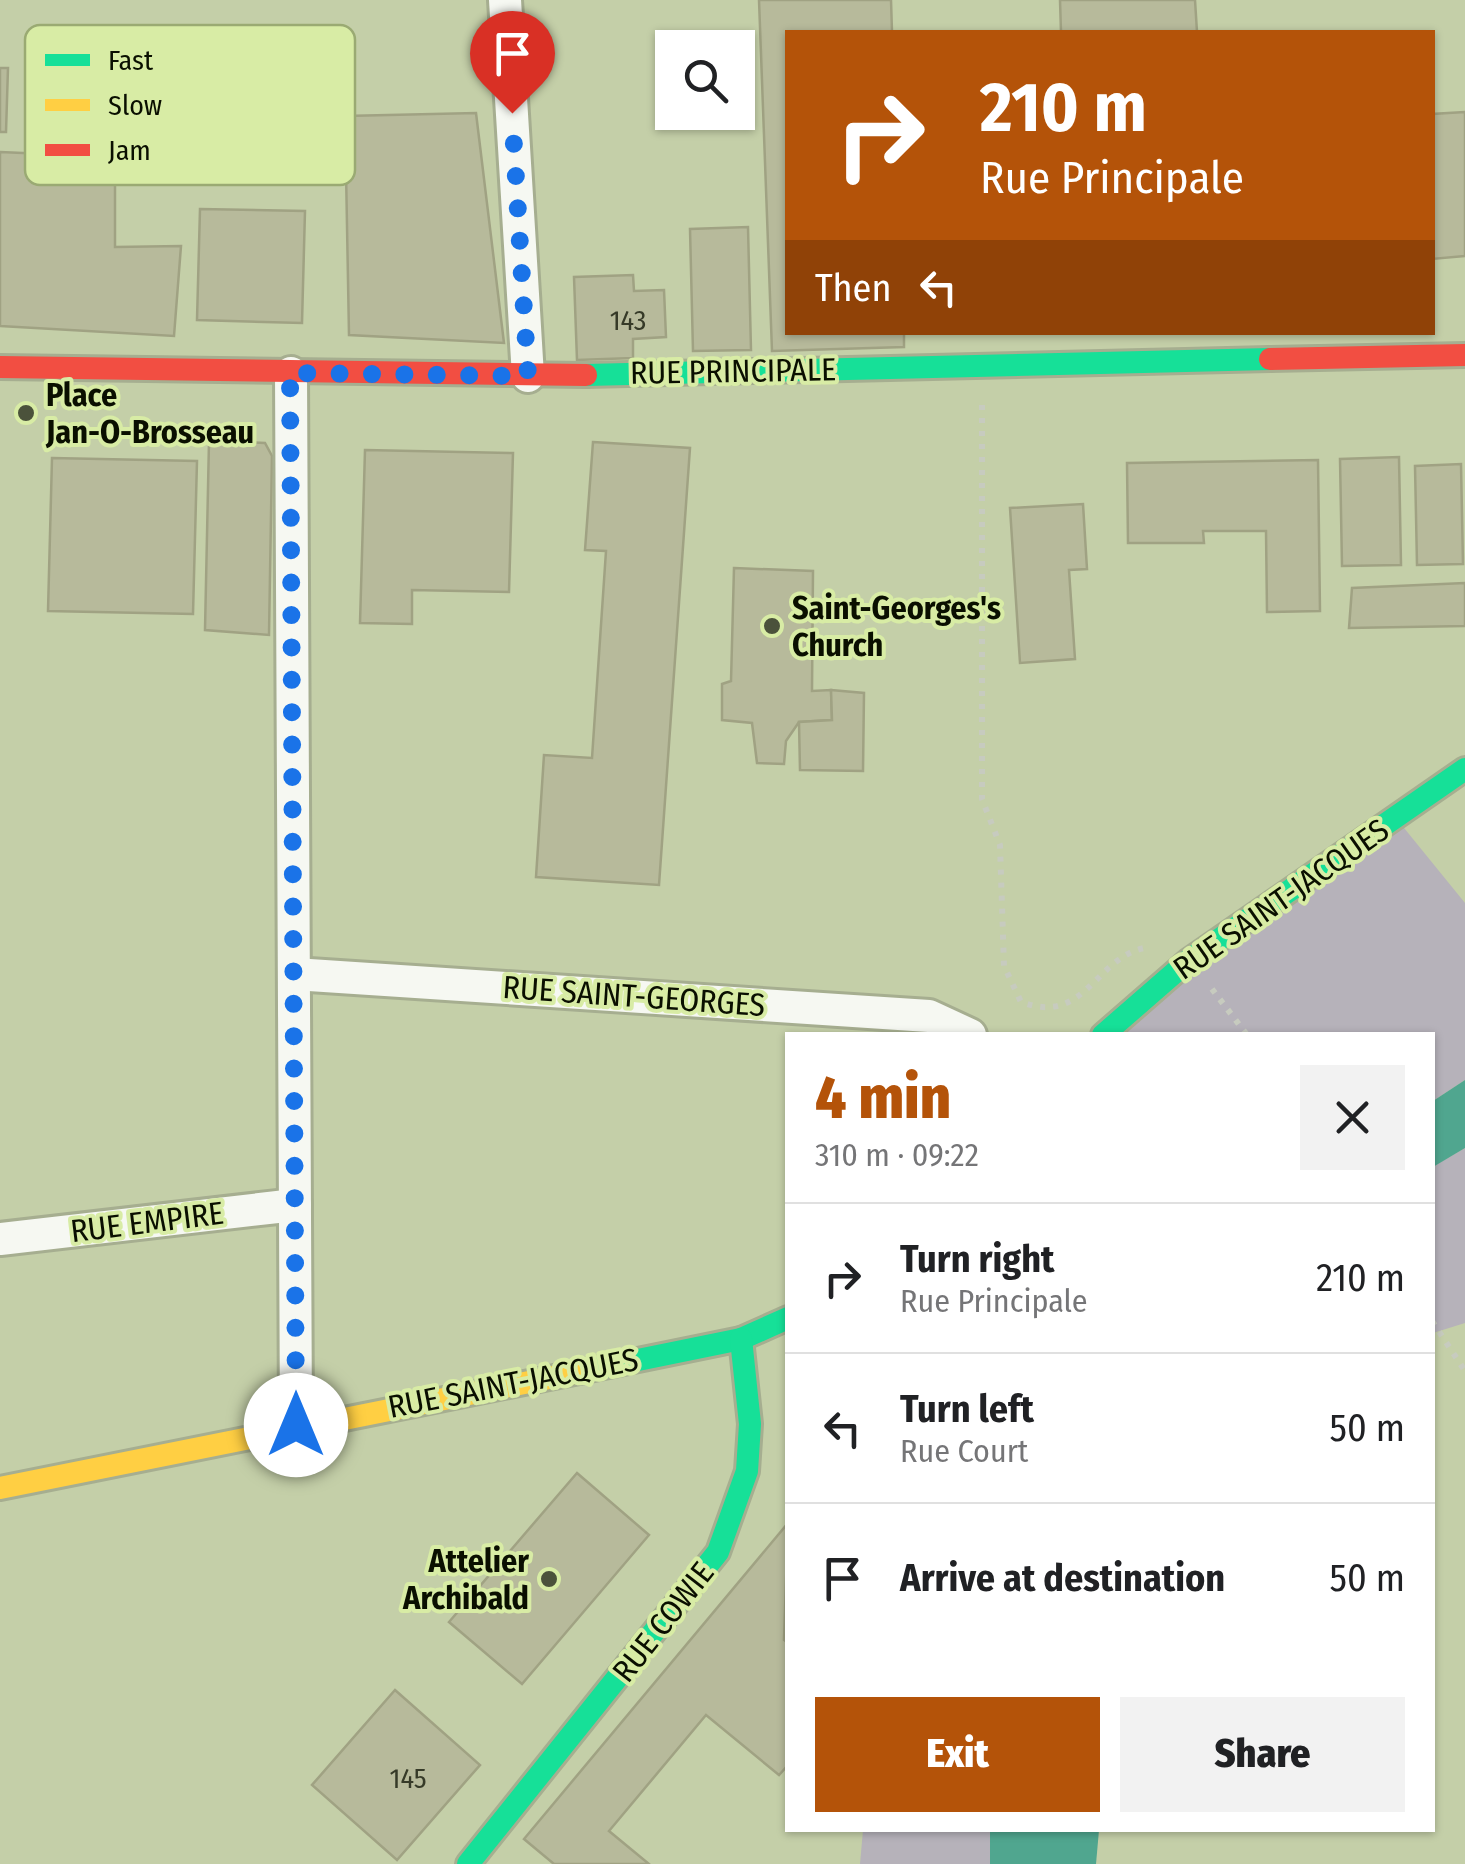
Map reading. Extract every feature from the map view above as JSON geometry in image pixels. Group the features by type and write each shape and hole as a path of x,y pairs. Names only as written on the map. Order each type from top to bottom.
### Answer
{"main road":[{"name":"RUE PRINCIPALE","path":"0,367 528,376 1465,355"},
{"name":"RUE SAINT-JACQUES","path":"1106,1032 1188,961 1465,769"},
{"name":"RUE SAINT-JACQUES","path":"0,1488 296,1425 741,1339 785,1319"},
{"name":"RUE COWIE","path":"468,1864 718,1552 733,1524 753,1460 741,1339"}],"street":[{"path":"505,0 528,376"},
{"path":"290,373 296,1425"},
{"name":"RUE SAINT-GEORGES","path":"294,974 929,1016 964,1032"},
{"name":"RUE EMPIRE","path":"0,1238 295,1205"}],"path":[{"path":"982,364 982,798 1000,846 1004,966 1022,1002 1042,1009 1072,1002 1136,950 1174,941 1244,1032"},
{"path":"1435,1326 1465,1371"}],"shaded area":[{"path":"1400,823 1465,903 1465,1080 1435,1100 1435,1032 1107,1032"},
{"path":"1465,1148 1465,1323 1435,1332 1435,1165"},
{"path":"863,1832 990,1832 990,1864 860,1864"}],"water":[{"path":"1465,1080 1465,1148 1435,1166 1435,1100"},
{"path":"990,1832 1099,1832 1096,1864 990,1864"}],"building":[{"path":"759,0 891,0 892,30 785,30 785,335 904,335 904,347 772,351"},
{"path":"1060,0 1195,0 1197,30 1061,30"},
{"path":"0,68 8,68 6,132 0,132"},
{"path":"1465,112 1465,256 1435,259 1435,114"},
{"path":"476,113 504,343 349,335 346,185 355,185 355,116"},
{"path":"0,152 25,153 25,185 115,185 115,247 181,246 174,336 0,326"},
{"path":"200,209 305,211 302,323 197,320"},
{"path":"748,227 751,350 693,351 690,229"},
{"path":"633,275 634,291 664,290 666,337 633,339 633,358 577,360 574,277"},
{"path":"209,441 265,443 272,456 269,635 205,630"},
{"path":"593,442 690,448 659,885 536,877 544,755 592,758 606,551 585,550"},
{"path":"365,450 513,453 509,592 412,590 412,624 360,623"},
{"path":"1399,457 1401,565 1342,566 1340,459"},
{"path":"52,458 197,461 193,614 48,611"},
{"path":"1318,460 1320,611 1267,612 1266,531 1203,531 1204,543 1128,543 1127,463"},
{"path":"1461,464 1463,564 1417,565 1415,466"},
{"path":"1083,504 1087,569 1069,570 1075,659 1020,663 1010,508"},
{"name":"Saint-Georges's Church","path":"734,568 813,571 812,691 831,690 832,720 799,722 786,741 784,764 757,763 752,723 722,720 722,684 731,681"},
{"path":"1465,583 1465,626 1349,628 1352,588"},
{"path":"831,690 864,693 863,771 800,770 799,722 832,720"},
{"name":"Attelier Archibald","path":"577,1473 649,1535 522,1684 449,1622"},
{"path":"785,1527 785,1768 779,1775 706,1715 609,1831 649,1864 554,1864 524,1839"},
{"path":"395,1690 480,1765 397,1860 312,1785"}],"traffic: fast":[{"path":"586,375 1270,359"},
{"path":"1106,1032 1188,961 1465,769"},
{"path":"584,1371 741,1339 785,1319"},
{"path":"468,1864 718,1552 747,1471 750,1424 741,1339"}],"traffic: slow":[{"path":"0,1488 584,1371"}],"traffic: jam":[{"path":"1270,359 1465,355"},
{"path":"0,367 586,375"}],"place":[{"name":"Place Jan-O-Brosseau","path":"26,413"},
{"name":"Saint-Georges's Church","path":"772,626"},
{"name":"Attelier Archibald","path":"549,1579"}],"route":[{"path":"296,1425 290,373 528,376 512,113"}]}
